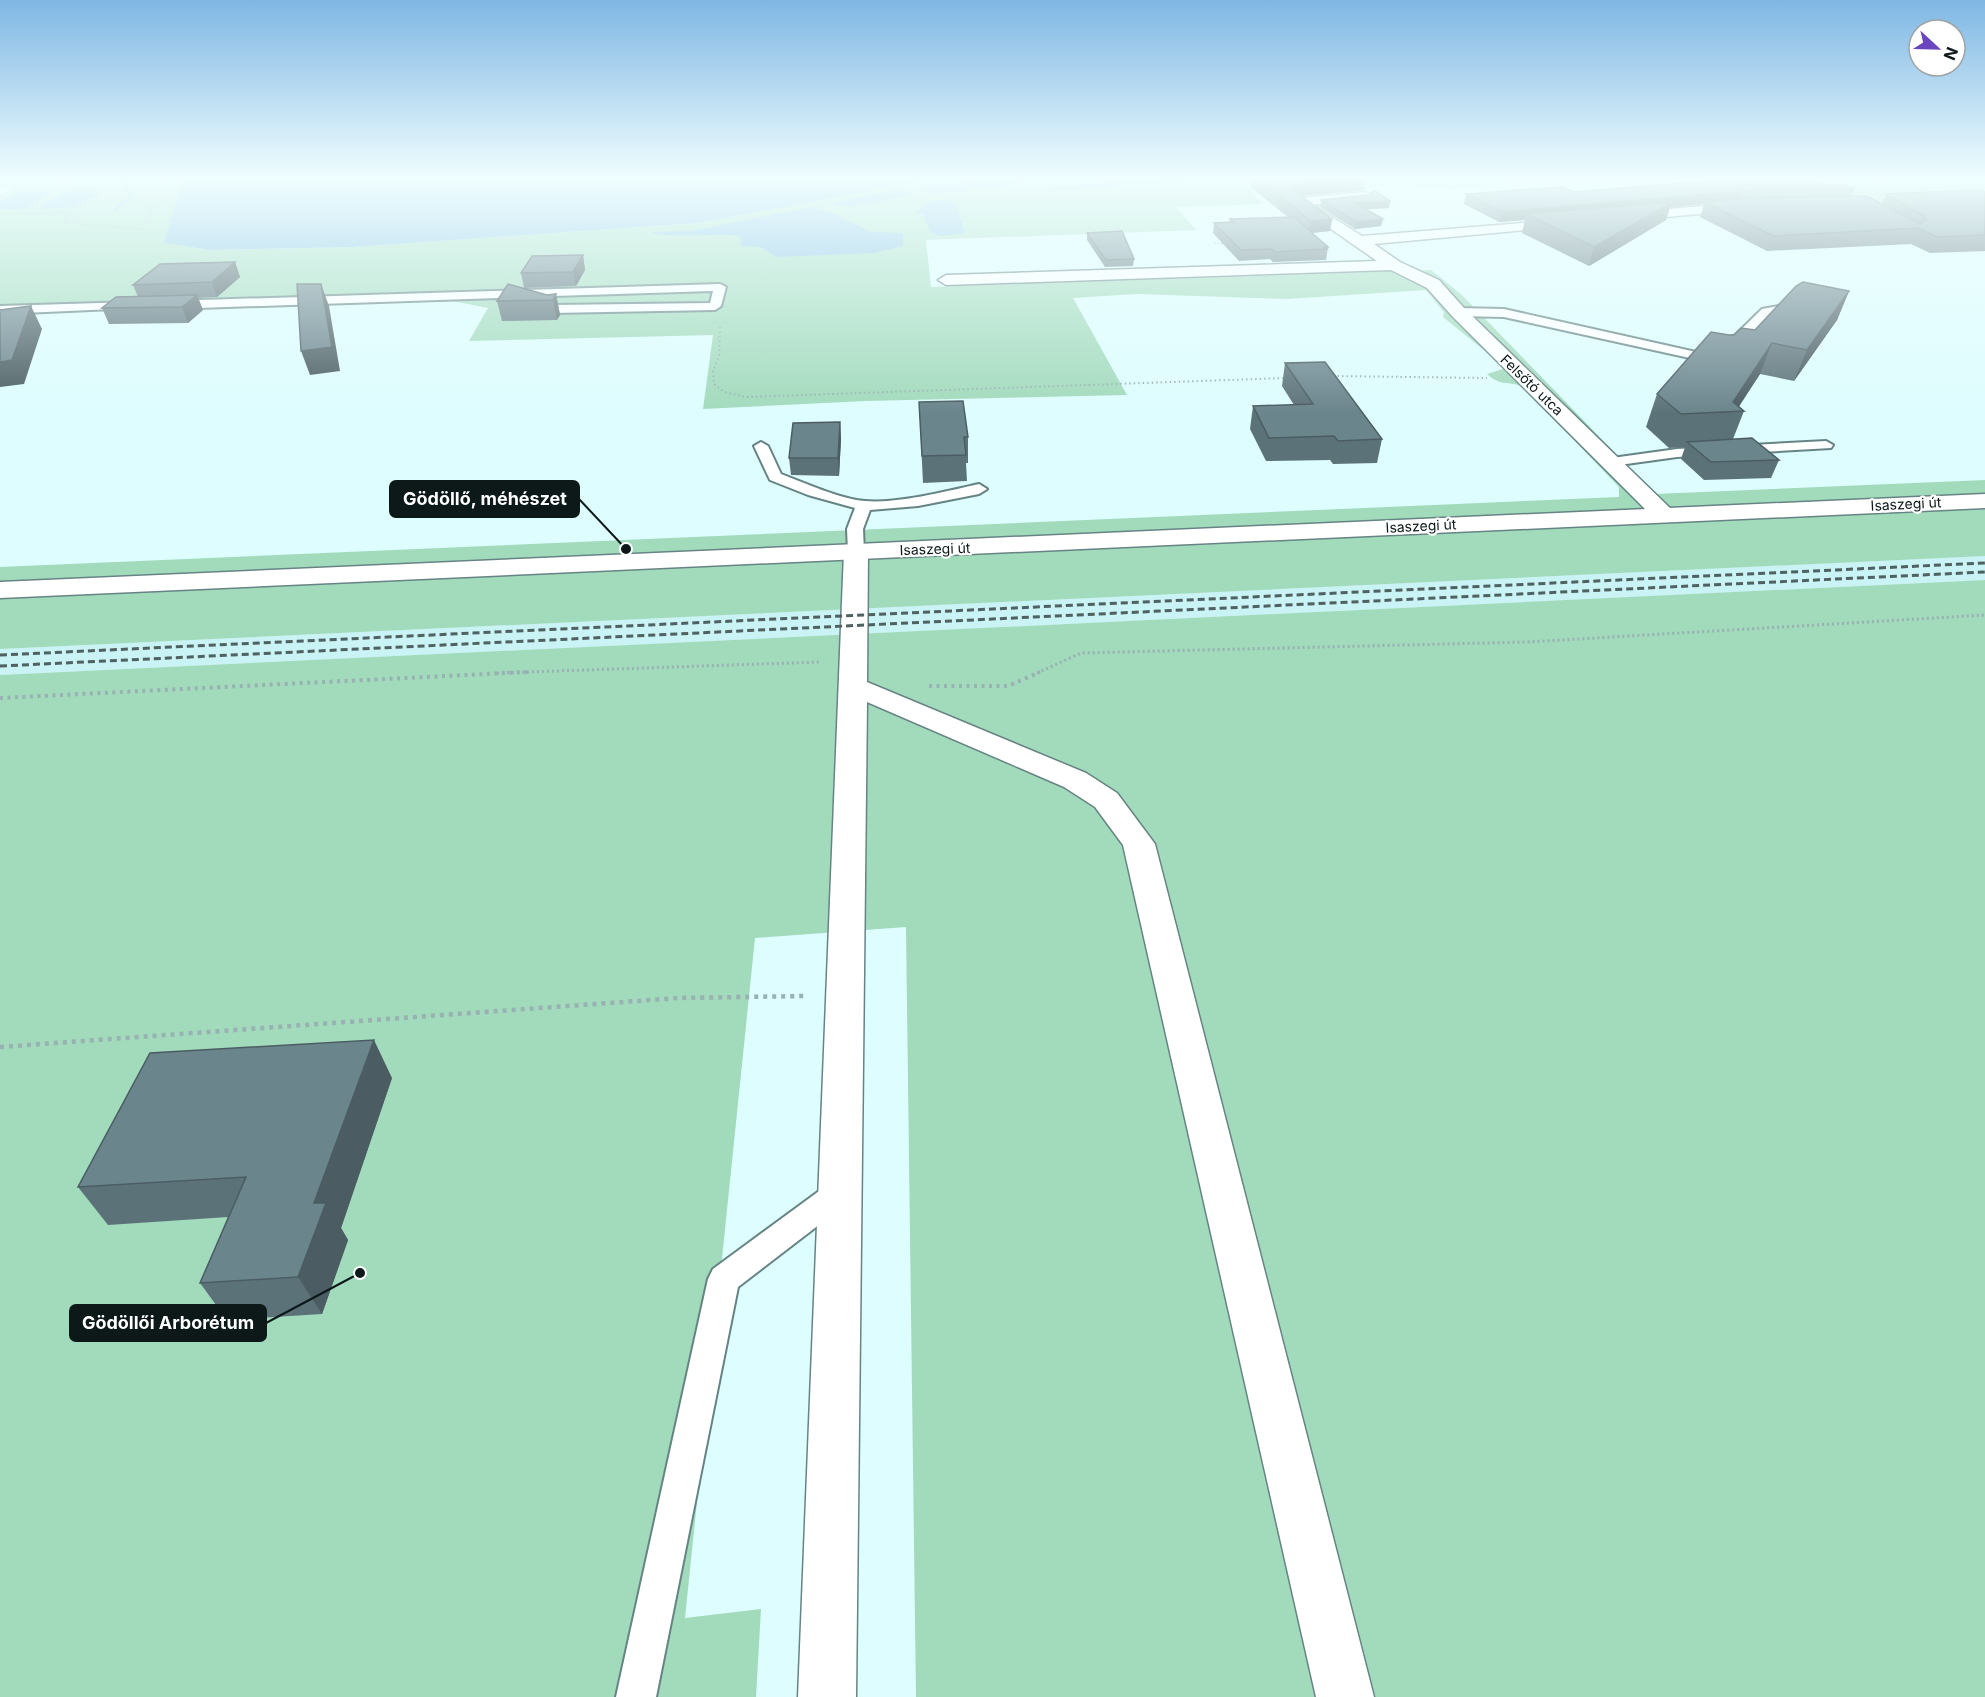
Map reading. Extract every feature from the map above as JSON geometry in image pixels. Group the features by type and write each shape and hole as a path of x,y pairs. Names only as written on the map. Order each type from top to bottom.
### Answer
{"street":[{"name":"Felsőtó utca","path":"1380,255 1394,265 1433,284 1458,312 1664,515"},
{"path":"946,280 1394,265"},
{"name":"Isaszegi út","path":"0,590 1985,501"},
{"path":"827,1697 856,552"},
{"path":"853,674 1075,780 1106,800 1139,844 1345,1697"}],"lane":[{"path":"0,310 148,305 720,287 715,306 552,309 498,294"},
{"path":"1458,312 1504,313 1717,360 1766,312 1785,309"},
{"path":"1612,462 1680,446 1826,445"},
{"path":"761,446 774,477 813,492 864,507 918,501 979,489"},
{"path":"856,552 855,529 864,507"},
{"path":"636,1697 724,1279 840,1192"}],"path":[{"path":"716,301 721,314 719,356 713,371 714,384 724,392 746,397 848,391 1287,378"},
{"path":"1327,376 1491,378"},
{"path":"924,686 1008,686 1081,653 1527,642 1985,615"},
{"path":"0,698 559,670 853,674"},
{"path":"0,1047 678,998 845,995"}],"shaded area":[{"path":"1985,556 1985,580 0,675 0,649"}],"green space":[{"path":"0,255 928,255 931,287 1431,270 1462,295 1655,494 1985,480 1985,556 0,649 0,567 1619,497 1619,487 1525,389 1521,386 1503,383 1487,374 1506,368 1443,317 1444,312 1426,290 1287,299 1137,294 1073,298 1127,395 865,401 703,409 713,335 469,341 488,308 442,299 0,314"},
{"path":"1985,580 1985,1697 916,1697 906,927 755,938 685,1618 761,1609 756,1697 0,1697 0,675"}],"water":[{"path":"773,255 820,255 776,257"}],"building":[{"path":"583,255 573,272 521,273 532,256"},
{"path":"1103,255 1132,255 1134,259 1106,260"},
{"path":"235,262 212,282 133,285 160,264"},
{"path":"1803,282 1849,291 1807,350 1772,343 1733,402 1744,411 1681,414 1657,394 1711,332 1734,335 1741,328 1755,330 1796,286"},
{"path":"297,284 321,284 332,347 301,351"},
{"path":"508,284 547,295 556,294 553,300 497,301"},
{"path":"197,295 182,307 102,308 116,297"},
{"path":"31,306 12,360 0,362 0,310"},
{"path":"1325,362 1382,439 1338,441 1334,436 1269,438 1253,406 1313,404 1285,363"},
{"path":"963,401 968,437 964,437 966,455 922,456 919,402"},
{"path":"840,422 838,458 789,458 793,423"},
{"path":"1752,438 1779,460 1711,462 1687,442"},
{"path":"374,1040 314,1203 326,1203 298,1277 200,1283 246,1177 78,1187 150,1053"}],"railway":[{"path":"0,655 1985,563"},
{"path":"0,666 1985,572"}],"place":[{"name":"Gödöllő, méhészet","path":"626,549"},
{"name":"Gödöllői Arborétum","path":"360,1273"}]}
